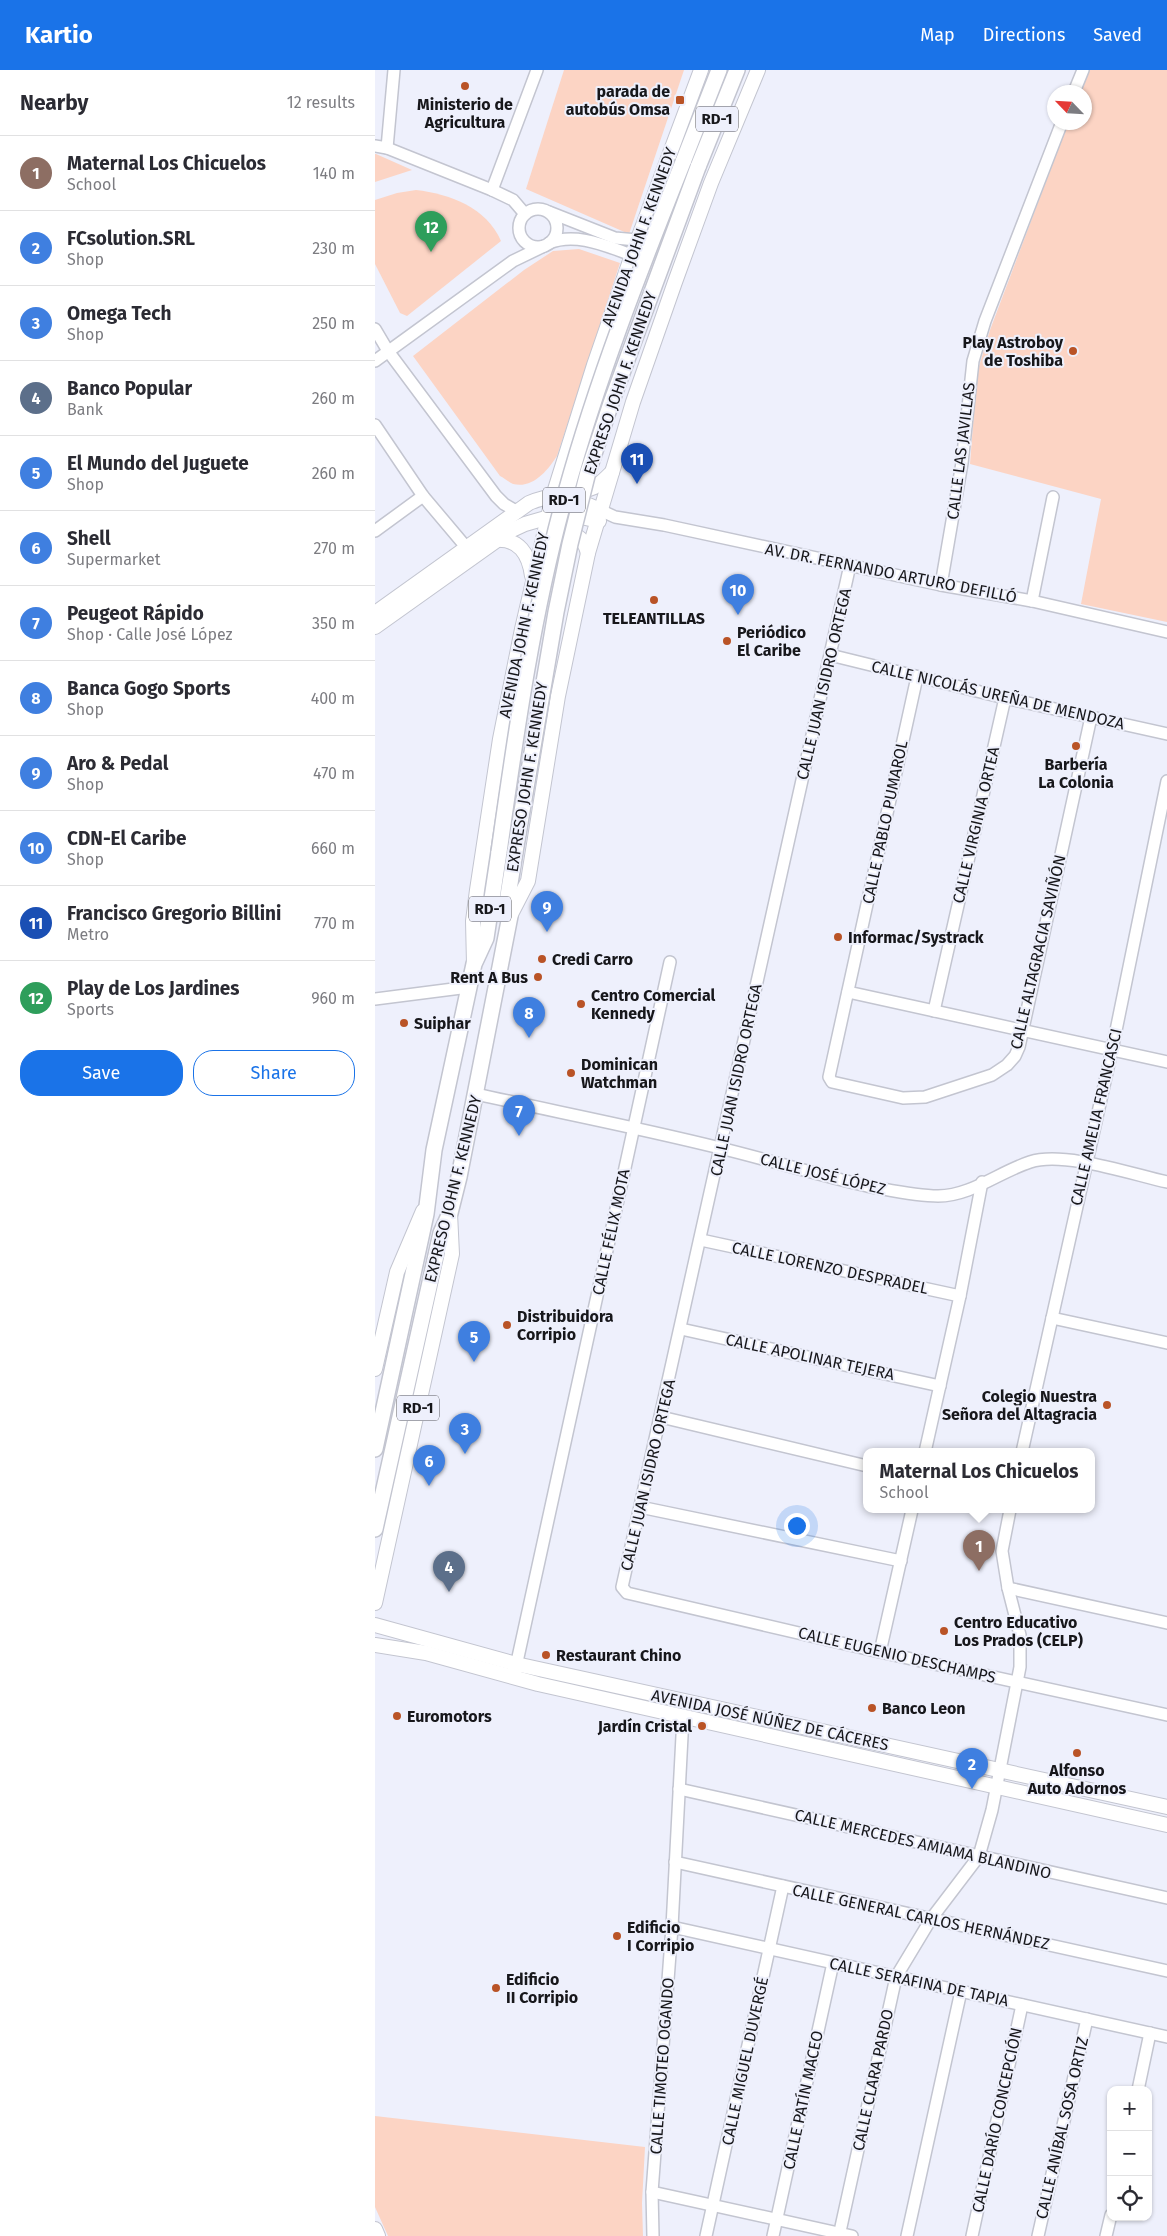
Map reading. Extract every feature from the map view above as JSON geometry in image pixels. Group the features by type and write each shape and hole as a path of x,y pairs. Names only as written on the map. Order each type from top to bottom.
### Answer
{"highway":[{"name":"EXPRESO JOHN F. KENNEDY","path":"375,1449 421,1236 434,1150 469,987 474,964 486,938 526,678 538,613 566,492 617,339 719,70"},
{"name":"EXPRESO JOHN F. KENNEDY","path":"375,1529 440,1239 450,1213 476,1094 510,916 508,896 569,544 588,472 611,403 698,167 737,70"}],"main road":[{"name":"AVENIDA JOHN F. KENNEDY","path":"474,964 474,913 492,789 512,675 553,496 637,240 701,70"},
{"name":"RD-1","path":"510,916 528,881 559,696 589,553 601,516 612,471 633,402 678,272 737,117 758,70"},
{"path":"529,503 562,466 567,481 575,488 581,490 595,488 612,471"},
{"path":"375,613 515,511 529,503 553,496 569,496 601,516"},
{"path":"375,627 495,540 525,524 563,513 601,516"},
{"path":"542,543 553,535 568,532 583,540 589,553"},
{"path":"495,540 505,539 513,541 525,551 533,582"},
{"path":"375,1369 377,1349 397,1272 428,1199"},
{"name":"RD-1","path":"375,1602 452,1254 450,1213"},
{"name":"AVENIDA JOSÉ NÚÑEZ DE CÁCERES","path":"375,1625 515,1670 683,1717 1167,1825"},
{"name":"AVENIDA JOSÉ NÚÑEZ DE CÁCERES","path":"375,1645 515,1670 1000,1770 1167,1807"},
{"path":"375,2229 378,2236"}],"street":[{"path":"387,148 395,70"},
{"path":"492,190 537,70"},
{"path":"1077,85 1083,70"},
{"name":"CALLE LAS JAVILLAS","path":"941,585 962,464 973,361 985,321 1059,130"},
{"path":"375,146 387,148 492,190 513,200 525,214"},
{"path":"513,261 521,234 520,223 525,214 535,209 546,210 615,238 637,240"},
{"path":"521,234 527,243 538,246 546,244 554,238 557,226 552,214 546,210"},
{"path":"375,361 513,261 546,244 559,239 585,240 632,255"},
{"path":"375,330 388,351 496,496 503,504 515,511"},
{"path":"375,425 423,496 466,547"},
{"path":"376,528 423,496"},
{"path":"1032,601 1053,496"},
{"name":"AV. DR. FERNANDO ARTURO DEFILLÓ","path":"601,516 615,517 941,585 1032,601 1167,632"},
{"name":"CALLE JUAN ISIDRO ORTEGA","path":"627,1592 622,1587 701,1240 850,565"},
{"name":"CALLE NICOLÁS UREÑA DE MENDOZA","path":"830,655 1005,698 1167,734"},
{"name":"CALLE PABLO PUMAROL","path":"833,1082 829,1077 917,677"},
{"name":"CALLE VIRGINIA ORTEA","path":"934,1011 1005,698"},
{"name":"CALLE ALTAGRACIA SAVIÑÓN","path":"833,1082 903,1098 925,1097 992,1075 1015,1056 1019,1047 1021,1030 1091,717"},
{"name":"CALLE AMELIA FRANCASCI","path":"1023,1448 1112,1050 1167,781"},
{"name":"CALLE FÉLIX MOTA","path":"515,1670 670,962"},
{"path":"375,999 469,987"},
{"path":"848,992 1167,1062"},
{"name":"CALLE JOSÉ LÓPEZ","path":"476,1094 720,1148 829,1177 893,1191 939,1196 961,1193 982,1182 1031,1162 1051,1158 1167,1182"},
{"path":"926,1448 960,1296 982,1182"},
{"name":"CALLE LORENZO DESPRADEL","path":"701,1240 960,1296"},
{"path":"1052,1318 1167,1343"},
{"name":"CALLE APOLINAR TEJERA","path":"681,1329 940,1386"},
{"path":"661,1417 863,1465"},
{"path":"640,1507 901,1562"},
{"path":"881,1652 911,1513"},
{"path":"1000,1770 1020,1667 1021,1635 1008,1588 1002,1551 1009,1513"},
{"path":"1008,1588 1167,1622"},
{"name":"CALLE EUGENIO DESCHAMPS","path":"627,1592 881,1652 1167,1715"},
{"name":"CALLE TIMOTEO OGANDO","path":"653,2236 653,2192 672,1927 683,1717"},
{"name":"CALLE CLARA PARDO","path":"840,2235 896,1977 931,1919 979,1856 992,1810 1000,1770"},
{"name":"CALLE MERCEDES AMIAMA BLANDINO","path":"679,1790 1167,1898"},
{"name":"CALLE GENERAL CARLOS HERNÁNDEZ","path":"675,1862 1167,1971"},
{"name":"CALLE MIGUEL DUVERGÉ","path":"706,2236 783,1886"},
{"name":"CALLE SERAFINA DE TAPIA","path":"672,1927 1167,2037"},
{"name":"CALLE PATÍN MACEO","path":"773,2236 833,1963"},
{"path":"907,2236 961,1991"},
{"name":"CALLE DARÍO CONCEPCIÓN","path":"972,2236 1022,2005"},
{"name":"CALLE ANÍBAL SOSA ORTIZ","path":"1038,2236 1087,2019"},
{"path":"1139,2086 1150,2033"},
{"path":"653,2192 840,2235 852,2236"},
{"path":"1106,2236 1110,2221"}],"shaded area":[{"path":"564,70 684,70 629,234 526,189"},
{"path":"1088,70 1167,70 1167,622 1081,604 1101,499 970,464 977,373 990,330 1065,130 1092,130 1092,85 1083,85"},
{"path":"376,154 412,170 375,182"},
{"path":"416,190 442,195 466,204 486,219 501,241 407,316 400,313 375,264 375,200 397,193"},
{"path":"579,249 620,263 557,456 549,467 533,481 527,484 513,484 500,476 413,356 524,270 553,251"},
{"path":"375,2116 645,2147 642,2203 643,2236 388,2236 375,2207"}],"place":[{"name":"Ministerio de Agricultura","path":"465,86"},
{"name":"parada de autobús Omsa","path":"680,100"},
{"name":"Play de Los Jardines","path":"431,252"},
{"name":"Play Astroboy de Toshiba","path":"1073,351"},
{"name":"Francisco Gregorio Billini","path":"637,484"},
{"name":"TELEANTILLAS","path":"654,600"},
{"name":"CDN-El Caribe","path":"738,615"},
{"name":"Periódico El Caribe","path":"727,641"},
{"name":"Barbería La Colonia","path":"1076,746"},
{"name":"Aro & Pedal","path":"547,932"},
{"name":"Informac/Systrack","path":"838,937"},
{"name":"Credi Carro","path":"542,959"},
{"name":"Rent A Bus","path":"538,977"},
{"name":"Centro Comercial Kennedy","path":"581,1004"},
{"name":"Suiphar","path":"404,1023"},
{"name":"Banca Gogo Sports","path":"529,1038"},
{"name":"Dominican Watchman","path":"571,1073"},
{"name":"Peugeot Rápido","path":"519,1136"},
{"name":"Distribuidora Corripio","path":"507,1325"},
{"name":"El Mundo del Juguete","path":"474,1362"},
{"name":"Colegio Nuestra Señora del Altagracia","path":"1107,1405"},
{"name":"Omega Tech","path":"465,1454"},
{"name":"Shell","path":"429,1486"},
{"name":"Maternal Los Chicuelos","path":"979,1571"},
{"name":"Banco Popular","path":"449,1592"},
{"name":"Centro Educativo Los Prados (CELP)","path":"944,1631"},
{"name":"Restaurant Chino","path":"546,1655"},
{"name":"Banco Leon","path":"872,1708"},
{"name":"Euromotors","path":"397,1716"},
{"name":"Jardín Cristal","path":"702,1726"},
{"name":"Alfonso Auto Adornos","path":"1077,1753"},
{"name":"FCsolution.SRL","path":"972,1789"},
{"name":"Edificio I Corripio","path":"617,1936"},
{"name":"Edificio II Corripio","path":"496,1988"}]}
